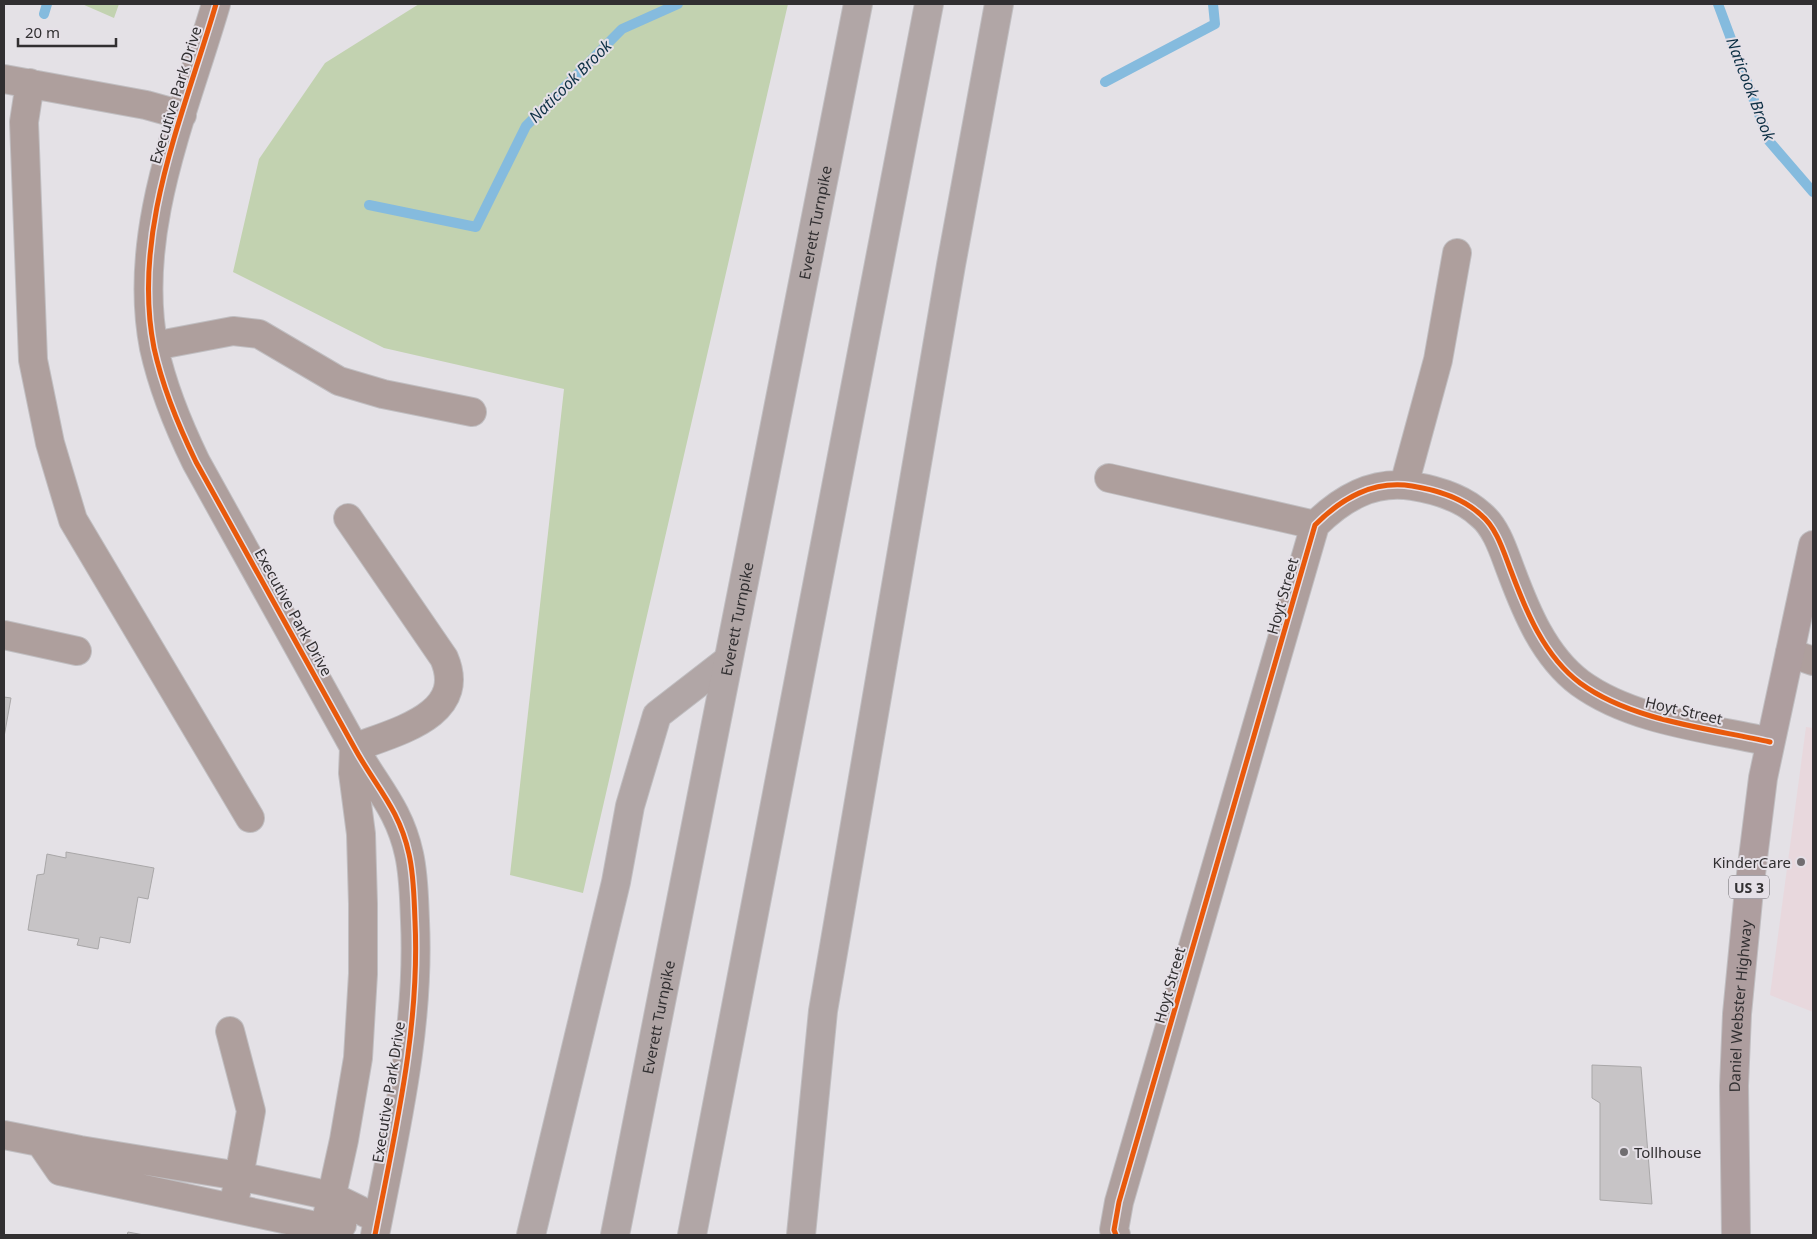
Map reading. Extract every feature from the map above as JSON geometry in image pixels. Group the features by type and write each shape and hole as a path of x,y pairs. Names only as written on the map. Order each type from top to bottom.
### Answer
{"highway":[{"name":"Everett Turnpike","path":"615,1235 858,4"},
{"path":"692,1235 929,4"},
{"path":"801,1235 823,1011 951,265 999,4"},
{"path":"532,1235 616,882 630,806 657,715 728,660"}],"main road":[{"name":"Daniel Webster Highway","path":"1736,1235 1734,1086 1737,1014 1757,821 1770,742 1802,657 1813,545"}],"street":[{"name":"Executive Park Drive","path":"216,4 164,177 153,234 149,292 154,346 174,416 196,462 354,748 394,809 409,852 413,875 416,944 413,1018 405,1085 377,1227"},
{"path":"182,115 146,105 17,81 24,122 33,360 50,443 73,520 250,818"},
{"path":"1404,485 1438,360 1457,253"},
{"path":"154,346 233,331 259,334 339,380 383,394 472,412"},
{"path":"1109,478 1315,526"},
{"name":"Hoyt Street","path":"1116,1235 1114,1230 1119,1202 1315,526 1331,509 1353,495 1377,486 1404,485 1433,490 1459,500 1482,515 1500,542 1528,614 1548,647 1578,682 1603,698 1630,710 1770,742"},
{"path":"324,1231 344,1140 358,1058 363,974 363,904 360,834 353,773 354,748 426,718 441,706 449,689 450,672 444,658 348,518"},
{"path":"4,635 77,651"},
{"path":"230,1031 251,1111 233,1213"},
{"path":"4,1135 240,1176 331,1196 377,1227"},
{"path":"40,1142 60,1171 233,1213 324,1231 377,1227"}],"shaded area":[{"name":"KinderCare","path":"1806,727 1813,728 1813,1012 1770,995"}],"green space":[{"path":"82,4 119,4 114,18"},
{"path":"419,4 788,4 583,893 510,875 564,389 384,348 233,272 259,159 325,63"}],"building":[{"path":"4,697 11,698 4,737"},
{"path":"66,852 154,868 148,899 138,897 130,943 100,937 98,949 77,945 79,939 28,930 37,875 44,874 47,854 66,858"},
{"name":"Tollhouse","path":"1592,1065 1641,1067 1652,1204 1600,1200 1600,1103 1592,1098"},
{"path":"128,1232 144,1235 127,1235"}],"waterway":[{"name":"Naticook Brook","path":"44,14 47,4"},
{"name":"Naticook Brook","path":"369,205 476,227 526,126 622,29 678,4"},
{"name":"Naticook Brook","path":"1105,82 1215,24 1213,4"},
{"name":"Naticook Brook","path":"1718,4 1769,141 1813,192"}],"cycle path":[{"path":"216,4 176,131 155,217 149,261 149,304 154,348 172,406 196,462 354,747 393,810 405,838 409,854 413,879 415,921 414,1001 398,1118 375,1235"},
{"path":"1116,1235 1114,1230 1119,1202 1315,525 1325,515 1359,493 1384,486 1412,486 1458,499 1487,520 1499,541 1523,602 1538,632 1556,660 1580,683 1601,696 1647,715 1770,742"}],"place":[{"name":"KinderCare","path":"1801,862"},
{"name":"Tollhouse","path":"1624,1152"}]}
